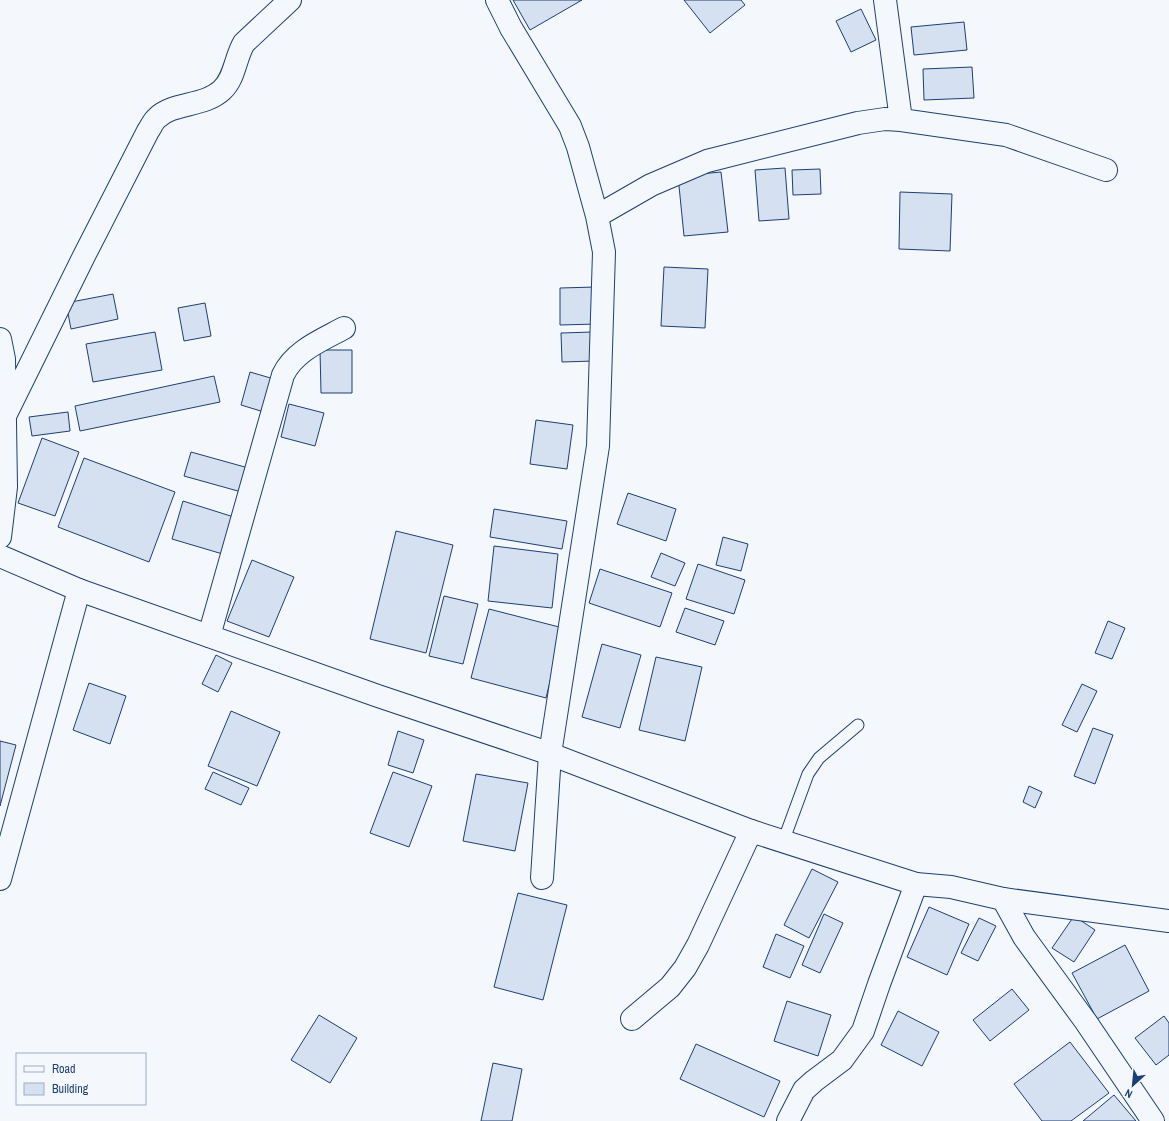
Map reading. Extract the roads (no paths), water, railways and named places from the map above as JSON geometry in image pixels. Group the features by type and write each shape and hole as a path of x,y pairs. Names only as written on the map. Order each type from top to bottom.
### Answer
{"main road":[{"path":"5,416 85,254 156,118 175,108 204,101 221,91 228,84 244,43 290,0"},
{"path":"497,0 511,28 570,126 578,147 597,216 604,252 598,446 550,754 542,878"},
{"path":"885,0 901,120"},
{"path":"597,216 651,185 707,161 858,122 885,119 1006,135 1106,170"},
{"path":"209,636 287,365 299,354 344,328"},
{"path":"0,339 4,359 6,487 0,537"},
{"path":"0,556 78,590 378,696 550,754 751,831 916,884 951,887 1003,899 1169,921"},
{"path":"0,879 78,590"},
{"path":"632,1020 670,988 685,968 698,945 751,831"},
{"path":"788,1121 804,1090 842,1060 863,1031 916,884"},
{"path":"1003,899 1024,937 1086,1022 1153,1121"}],"lane":[{"path":"783,842 808,774 819,758 858,725"}]}
